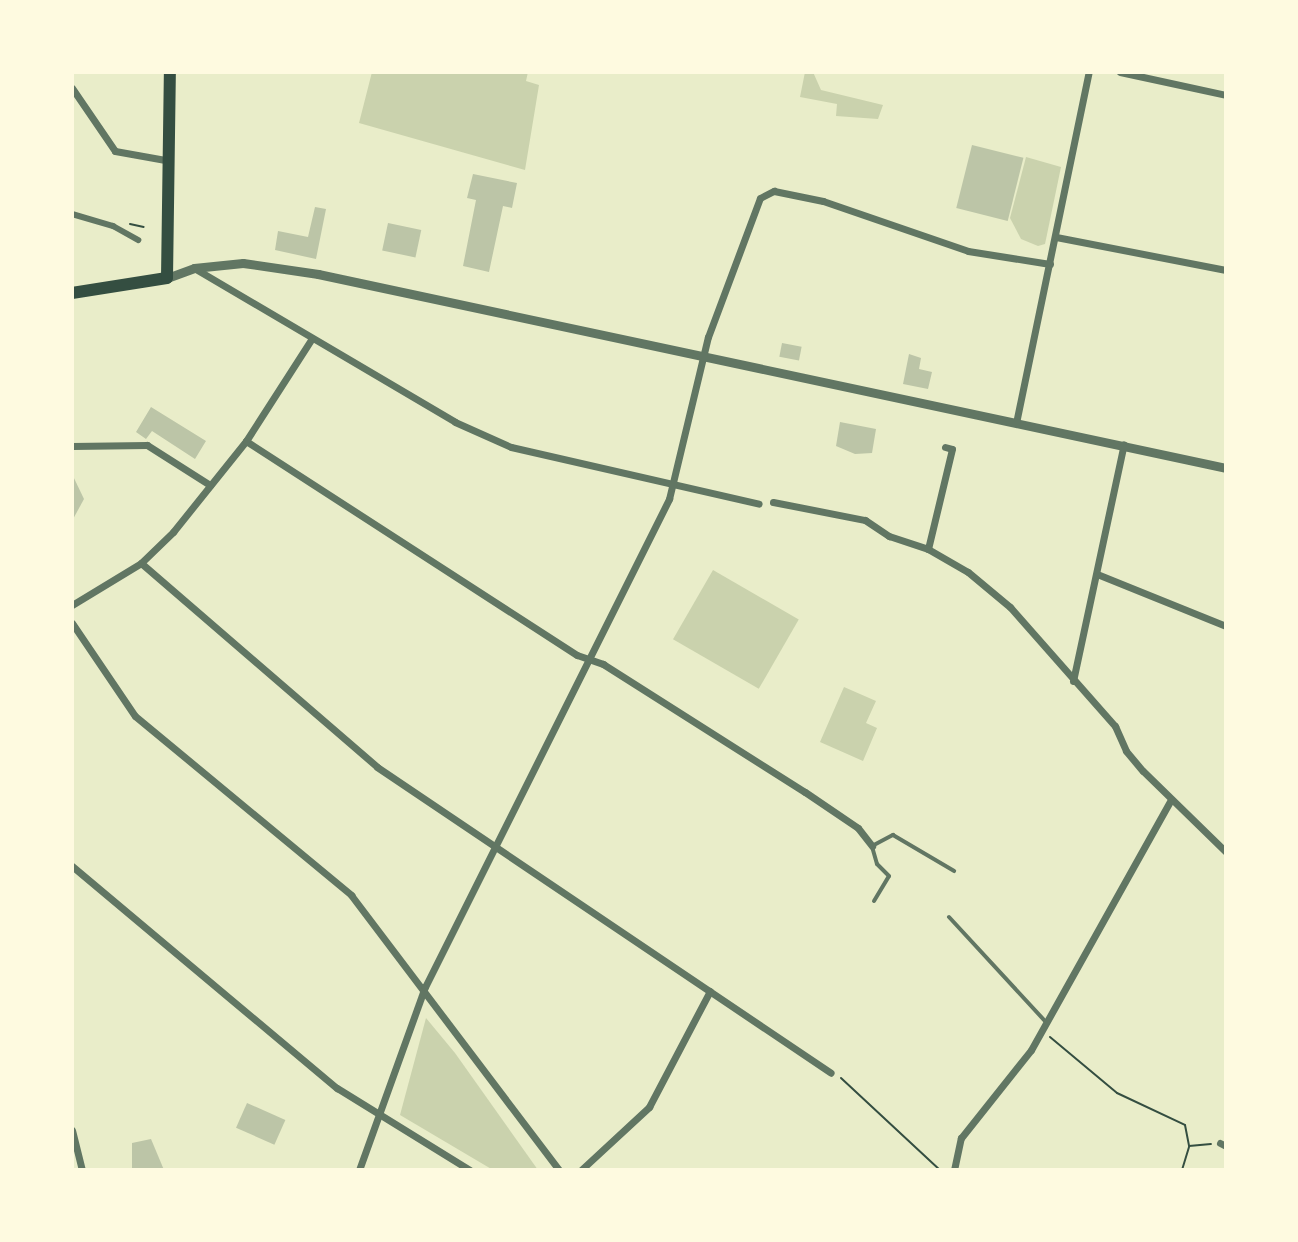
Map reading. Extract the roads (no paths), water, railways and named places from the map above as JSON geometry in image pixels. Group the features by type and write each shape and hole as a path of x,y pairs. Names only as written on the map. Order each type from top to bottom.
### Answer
{"main road":[{"path":"72,293 167,278 165,160 170,72"}],"street":[{"path":"1016,423 1089,72"},
{"path":"1120,72 1226,95"},
{"path":"72,88 115,151 165,160"},
{"path":"359,1170 382,1117 425,987 669,499 669,487 704,356 745,231 760,198 774,191 842,206 968,251 1050,264"},
{"path":"72,214 113,226 138,240"},
{"path":"1056,237 1226,270"},
{"path":"167,278 194,268 243,263 318,274 1226,468"},
{"path":"194,268 455,422 511,447 669,487 759,504"},
{"path":"72,605 141,563 246,441 312,338"},
{"path":"246,441 805,792 858,828 872,846"},
{"path":"1073,681 1124,444"},
{"path":"72,446 147,445 210,485"},
{"path":"928,549 952,449 945,447"},
{"path":"773,502 865,520 889,536 928,549 992,590 1115,726 1126,751 1226,852"},
{"path":"141,563 377,767 492,849 831,1073"},
{"path":"1097,574 1226,626"},
{"path":"72,623 135,716 351,895 425,987 559,1170"},
{"path":"954,1170 961,1138 1045,1026 1171,799"},
{"path":"72,866 337,1088 470,1170"},
{"path":"581,1170 649,1107 710,991"},
{"path":"72,1130 82,1170"}],"lane":[{"path":"874,901 889,876 877,864 872,846 893,835 954,871"},
{"path":"949,917 991,955 1045,1026"}]}
